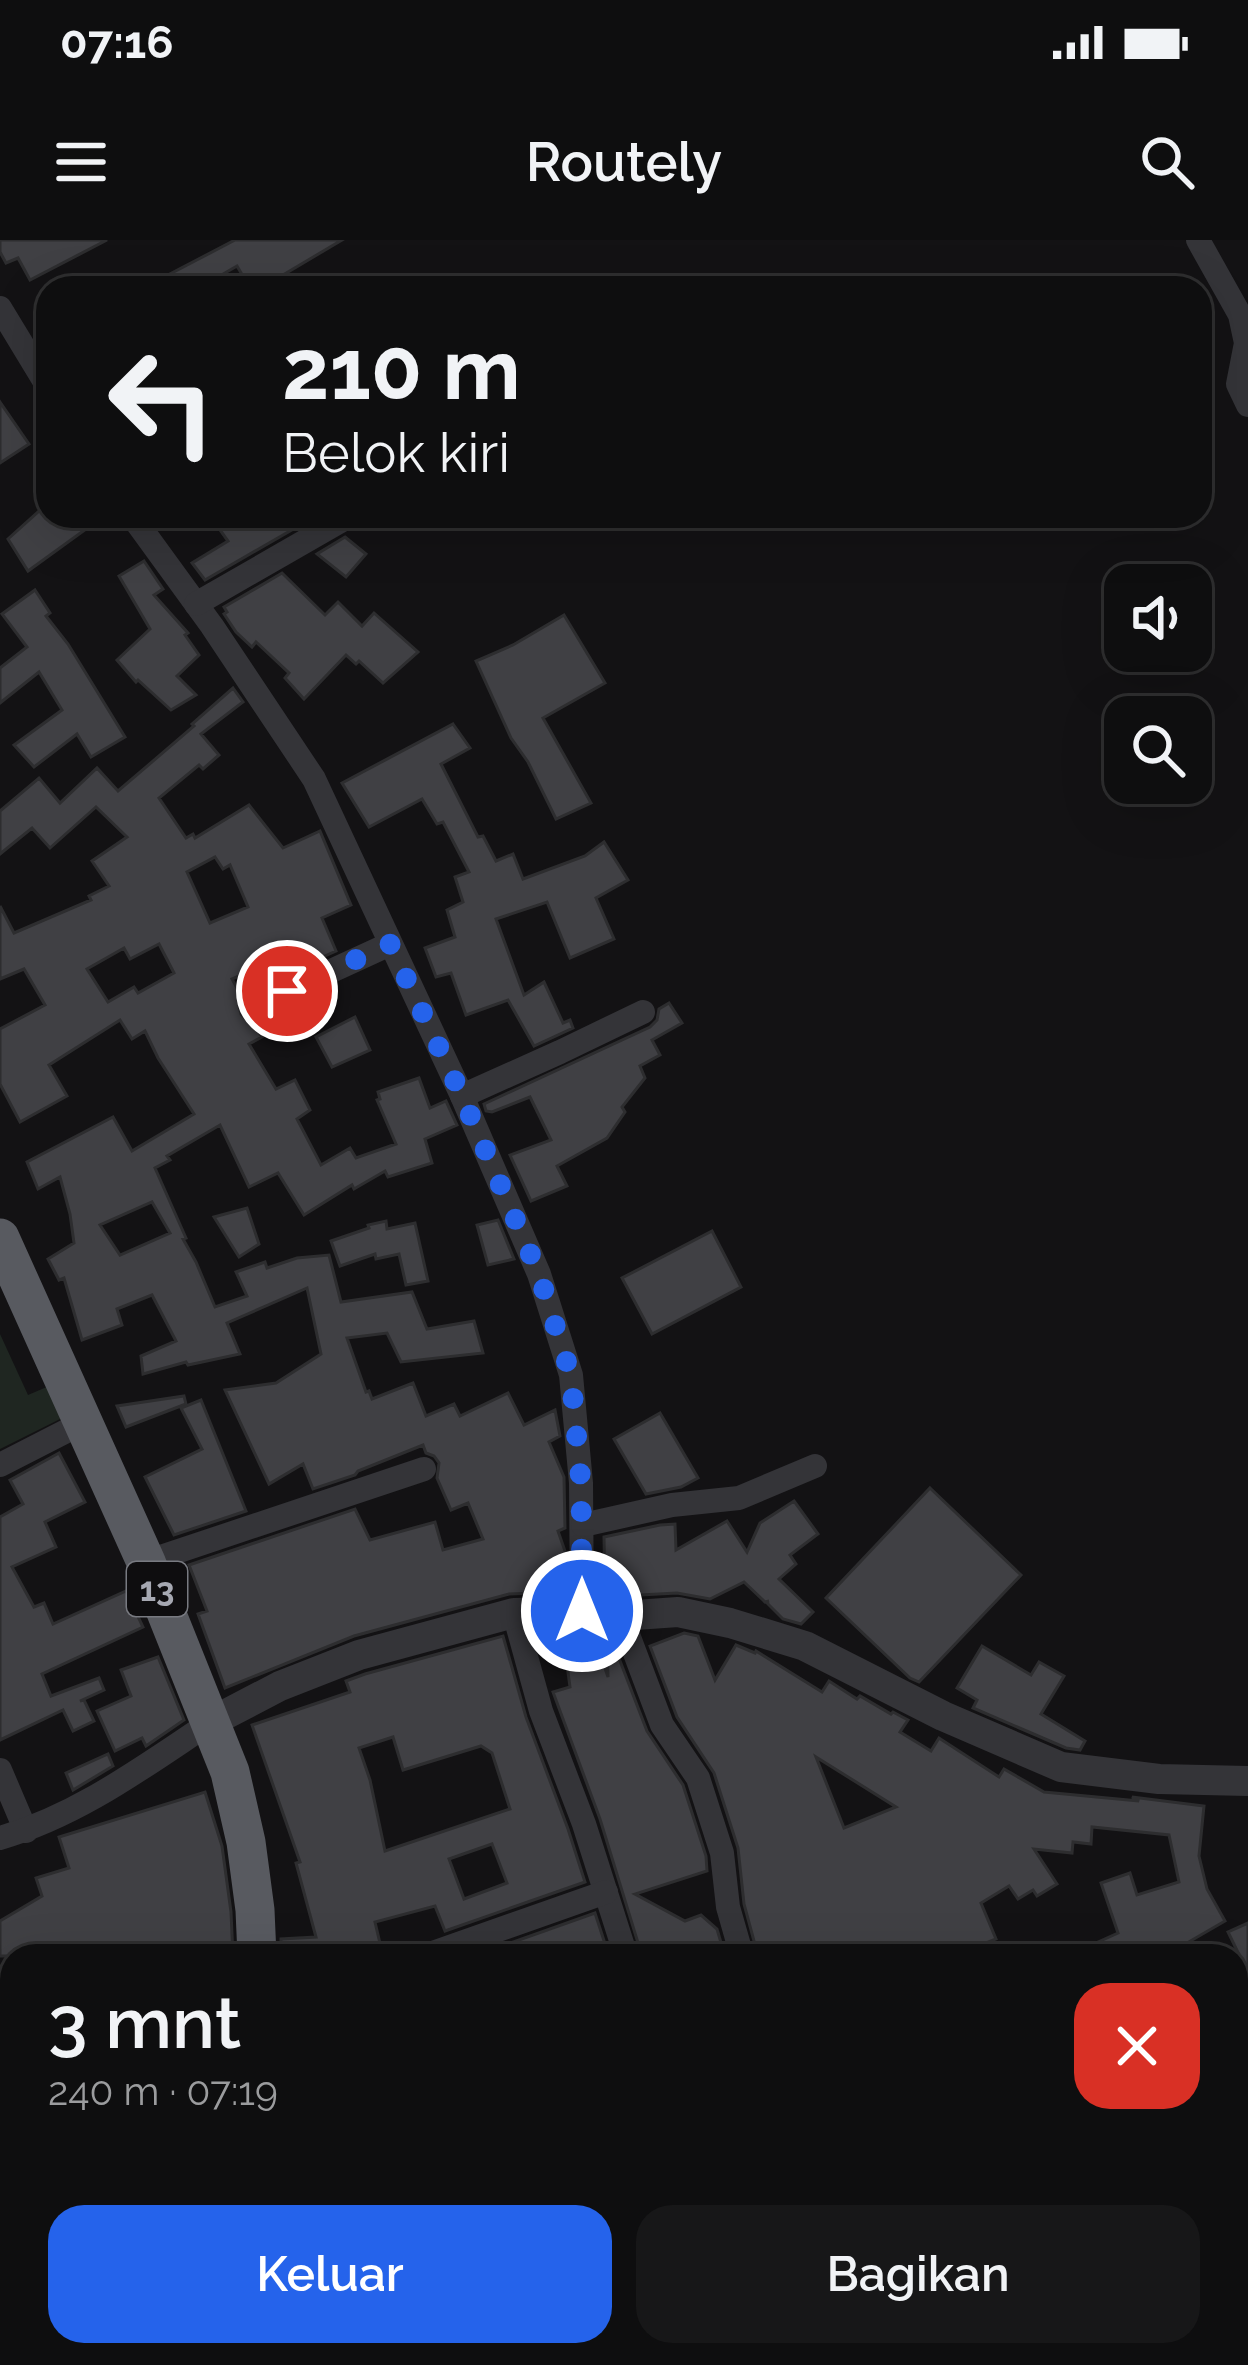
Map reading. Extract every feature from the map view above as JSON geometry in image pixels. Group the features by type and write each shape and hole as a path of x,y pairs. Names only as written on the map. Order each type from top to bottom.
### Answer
{"highway":[{"name":"13","path":"0,1238 85,1422 211,1722 241,1811 256,1944"}],"street":[{"path":"1198,240 1240,315 1246,343 1238,385 1248,405"},
{"path":"0,308 36,368"},
{"path":"141,528 314,779 539,1274 571,1376 583,1525 582,1611"},
{"path":"196,604 328,528"},
{"path":"255,1006 390,944"},
{"path":"462,1096 643,1012"},
{"path":"0,1465 85,1422"},
{"path":"583,1525 672,1505 739,1498 815,1466"},
{"path":"146,1562 424,1469"},
{"path":"0,1838 98,1797 211,1722 280,1686 359,1654 514,1613 582,1611 621,1616 678,1612 730,1623 805,1646 943,1716 1060,1767 1159,1779 1248,1781"},
{"path":"514,1613 558,1762 622,1944"},
{"path":"621,1616 662,1725 698,1778 722,1853 728,1907 739,1944"},
{"path":"0,1770 26,1831"},
{"path":"458,1944 606,1892"}],"shaded area":[{"path":"0,1334 28,1395 49,1386 64,1417 0,1449"}],"building":[{"path":"0,240 107,240 30,280 18,258 6,263"},
{"path":"235,240 342,240 281,276 243,276 237,266 220,276 166,276"},
{"path":"0,402 29,444 0,463"},
{"path":"36,514 36,528 87,528 28,571 8,539"},
{"path":"219,528 295,528 205,580 192,563 228,541"},
{"path":"345,537 366,554 346,577 317,554"},
{"path":"144,561 163,589 154,595 188,633 199,655 177,676 196,695 171,710 117,660 150,629 119,576"},
{"path":"282,573 325,615 338,602 362,626 374,613 418,652 383,683 346,655 304,699 285,678 289,673 256,642 252,647 224,614 224,607"},
{"path":"35,590 50,613 46,616 125,737 91,757 77,734 34,767 14,745 62,710 39,672 0,703 0,668 27,647 2,614"},
{"path":"564,615 605,683 543,718 591,803 556,819 476,661"},
{"path":"233,688 243,702 201,734 219,755 159,798 186,838 193,834 195,838 249,805 283,848 320,831 351,905 322,918 336,951 300,967 288,945 258,957 262,966 232,979 242,997 241,1014 256,1022 262,1032 262,1037 249,1044 276,1089 295,1080 310,1110 297,1119 321,1165 350,1148 356,1158 396,1144 378,1092 419,1078 430,1108 446,1101 457,1125 425,1139 432,1163 388,1177 385,1171 304,1215 278,1173 249,1187 220,1125 167,1156 170,1160 155,1168 215,1307 247,1296 236,1272 265,1262 267,1268 297,1258 329,1255 341,1302 412,1292 427,1329 474,1321 483,1353 401,1362 387,1333 347,1338 366,1392 372,1399 413,1383 426,1416 454,1404 460,1416 508,1393 524,1425 555,1410 560,1436 549,1442 564,1477 565,1528 558,1531 565,1551 565,1592 509,1594 354,1636 225,1688 198,1614 207,1611 189,1565 355,1509 370,1540 435,1522 443,1550 483,1539 468,1503 451,1510 437,1478 439,1463 423,1445 313,1489 303,1464 269,1484 225,1390 276,1383 321,1354 307,1288 227,1323 240,1354 143,1374 141,1356 176,1341 152,1295 117,1309 122,1325 82,1340 64,1278 59,1280 48,1259 74,1243 70,1214 60,1177 38,1189 27,1162 113,1117 132,1151 194,1114 145,1031 132,1039 120,1020 49,1065 67,1096 20,1122 0,1084 0,1029 45,1005 24,969 0,979 0,906 14,933 91,900 89,896 109,886 92,861 127,837 96,807 50,848 32,828 0,854 0,811 39,778 60,803 97,768 118,791","holes":["215,857 223,869 230,865 248,907 210,923 187,872","159,944 174,973 138,993 134,987 108,1002 87,969 124,948 130,959","152,1202 170,1233 120,1255 100,1225"]},
{"path":"453,724 470,748 441,764 478,837 483,836 496,861 513,854 523,879 585,856 604,842 628,880 596,898 614,939 570,958 547,902 496,919 524,995 544,982 563,1023 570,1020 573,1028 534,1046 508,1000 466,1015 451,973 436,977 425,948 455,937 447,910 463,902 455,877 469,872 443,822 437,824 422,799 369,827 342,783"},
{"path":"669,1003 682,1023 652,1040 660,1055 640,1066 645,1078 622,1107 625,1112 607,1138 557,1166 567,1186 531,1201 510,1155 551,1140 530,1097 492,1112 484,1104 650,1027 659,1009"},
{"path":"355,1017 370,1050 332,1067 316,1037"},
{"path":"247,1208 259,1244 239,1257 214,1217"},
{"path":"498,1220 514,1259 488,1265 477,1225"},
{"path":"386,1221 387,1229 415,1223 428,1281 406,1285 399,1254 376,1259 375,1254 340,1266 331,1241"},
{"path":"712,1231 741,1287 652,1334 622,1278"},
{"path":"184,1396 186,1404 126,1427 117,1406"},
{"path":"201,1400 246,1511 174,1535 145,1477 202,1449 181,1408"},
{"path":"660,1413 698,1478 681,1487 646,1494 614,1439"},
{"path":"59,1453 85,1502 45,1522 56,1547 12,1567 34,1607 44,1603 53,1624 126,1591 143,1627 42,1674 51,1696 99,1678 104,1690 80,1701 84,1700 94,1721 73,1731 63,1710 0,1740 0,1517 23,1504 10,1480"},
{"path":"930,1488 1021,1575 919,1682 826,1598"},
{"path":"794,1501 818,1534 790,1555 796,1564 779,1579 813,1612 801,1624 783,1619 744,1582 710,1599 677,1593 605,1594 604,1537 675,1524 676,1550 727,1521 747,1552 760,1523"},
{"path":"684,1633 698,1636 715,1680 736,1645 756,1651 822,1692 829,1681 857,1699 860,1696 908,1720 900,1732 931,1751 939,1738 999,1777 1004,1769 1044,1792 1204,1806 1199,1856 1207,1889 1225,1921 1185,1944 1096,1944 1118,1933 1101,1883 1130,1873 1137,1895 1179,1882 1169,1835 1092,1827 1091,1844 1073,1842 1072,1853 1034,1849 1057,1884 1037,1896 1033,1890 1018,1899 1009,1886 981,1903 996,1939 984,1944 755,1944 744,1904 738,1848 714,1773 677,1717 650,1646","holes":["816,1757 896,1807 844,1828"]},
{"path":"503,1636 526,1717 585,1882 445,1931 435,1906 375,1922 380,1944 281,1944 281,1939 316,1937 296,1863 300,1862 252,1725 350,1692 346,1681","holes":["393,1737 403,1770 481,1746 492,1753 510,1809 385,1851 359,1748","492,1844 507,1883 464,1899 449,1859"]},
{"path":"585,1640 586,1648 597,1645 608,1677 607,1642 612,1640 647,1731 683,1785 706,1856 707,1871 635,1894 685,1921 701,1915 717,1929 721,1944 638,1944 600,1819 553,1692 570,1687 564,1643"},
{"path":"982,1646 1031,1675 1039,1662 1064,1676 1041,1714 1085,1741 1080,1750 973,1708 977,1700 957,1688"},
{"path":"158,1657 184,1720 146,1746 142,1738 115,1751 97,1711 131,1696 121,1670"},
{"path":"108,1754 113,1766 73,1790 66,1773"},
{"path":"205,1792 222,1846 232,1944 0,1944 0,1921 42,1896 36,1878 69,1868 59,1837"},
{"path":"595,1913 605,1944 508,1944"},
{"path":"1248,1923 1248,1944 1234,1944 1228,1932"}],"route":[{"path":"287,991 390,944 539,1274 571,1376 583,1525 582,1611"}]}
